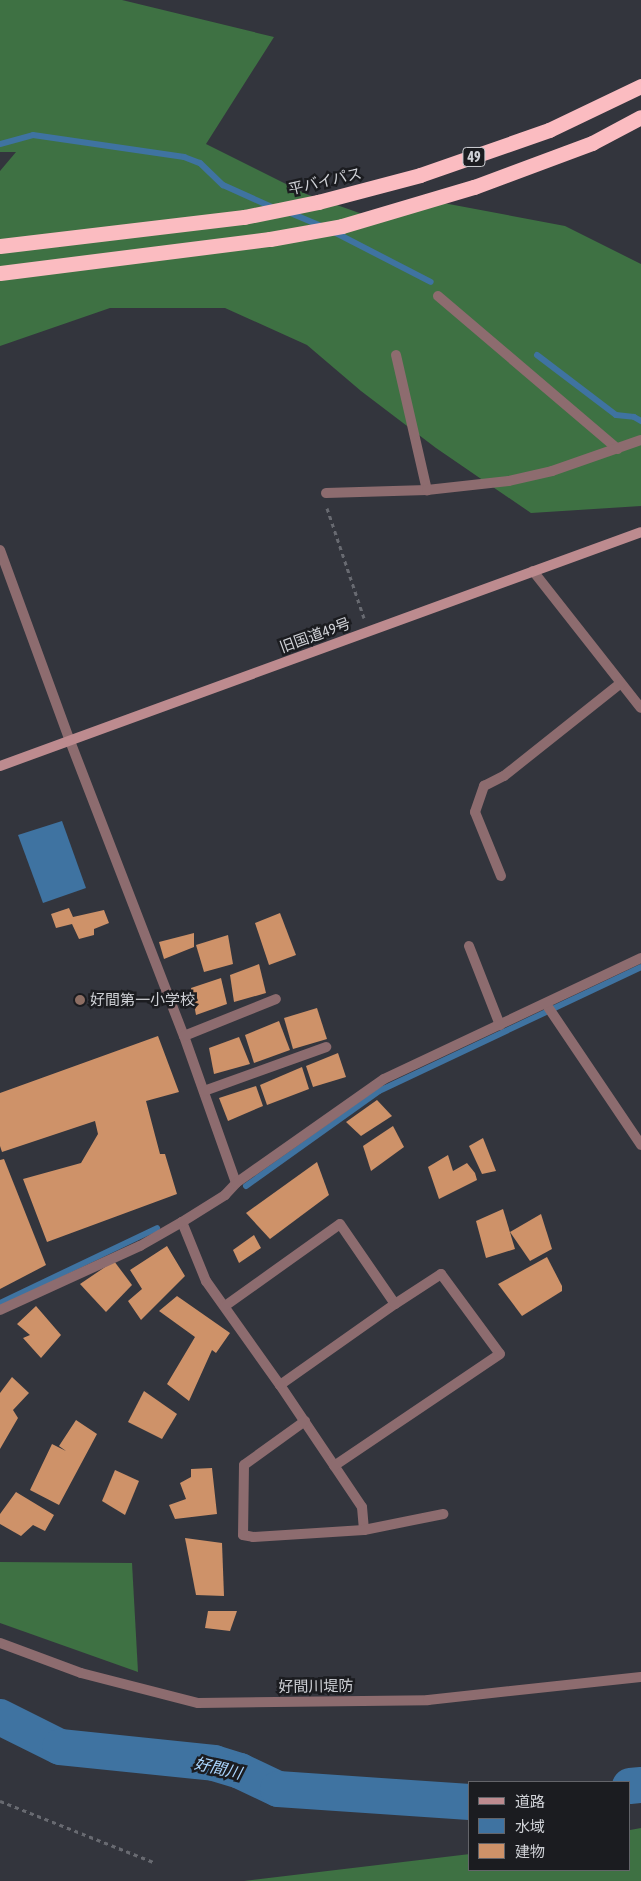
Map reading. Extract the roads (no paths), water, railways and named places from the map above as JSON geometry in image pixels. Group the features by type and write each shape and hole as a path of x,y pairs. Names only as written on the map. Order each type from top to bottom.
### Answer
{"highway":[{"name":"平バイパス","path":"0,246 257,214 300,206 420,175 550,130 641,86"},
{"name":"49","path":"0,274 342,226 474,187 592,142 641,116"}],"street":[{"path":"438,296 618,449"},
{"path":"396,355 427,490"},
{"path":"326,493 427,490 509,481 552,471 641,440"},
{"name":"旧国道49号","path":"0,766 641,532"},
{"path":"0,550 70,741 184,1036 236,1183"},
{"path":"534,571 641,708"},
{"path":"500,876 475,812 484,786 504,776 621,683"},
{"path":"469,946 500,1026"},
{"path":"0,1310 140,1246 182,1222 225,1195 236,1183 384,1079 500,1026 549,1008 641,958"},
{"path":"184,1036 276,999"},
{"path":"549,1008 641,1146"},
{"path":"204,1091 326,1047"},
{"path":"182,1222 206,1281 305,1421 362,1507 364,1530"},
{"path":"225,1306 340,1224 395,1304"},
{"path":"280,1385 441,1274 500,1354 334,1466"},
{"path":"305,1421 244,1465 242,1535 253,1537 364,1530 443,1514"},
{"name":"好間川堤防","path":"0,1643 81,1673 198,1702 428,1700 641,1677"}],"water":[{"path":"62,821 86,888 43,903 18,835"}],"waterway":[{"path":"0,144 33,135 184,157 200,163 223,185 274,208"},
{"path":"288,212 323,227"},
{"path":"332,231 431,282"},
{"path":"537,355 616,415 634,417 641,421"},
{"path":"246,1186 379,1091 641,967"},
{"path":"0,1303 157,1228"},
{"name":"好間川","path":"0,1717 60,1747 214,1763 240,1771 278,1789 468,1802"},
{"name":"好間川","path":"631,1786 641,1785"}],"place":[{"name":"好間第一小学校","path":"80,1000"}]}
